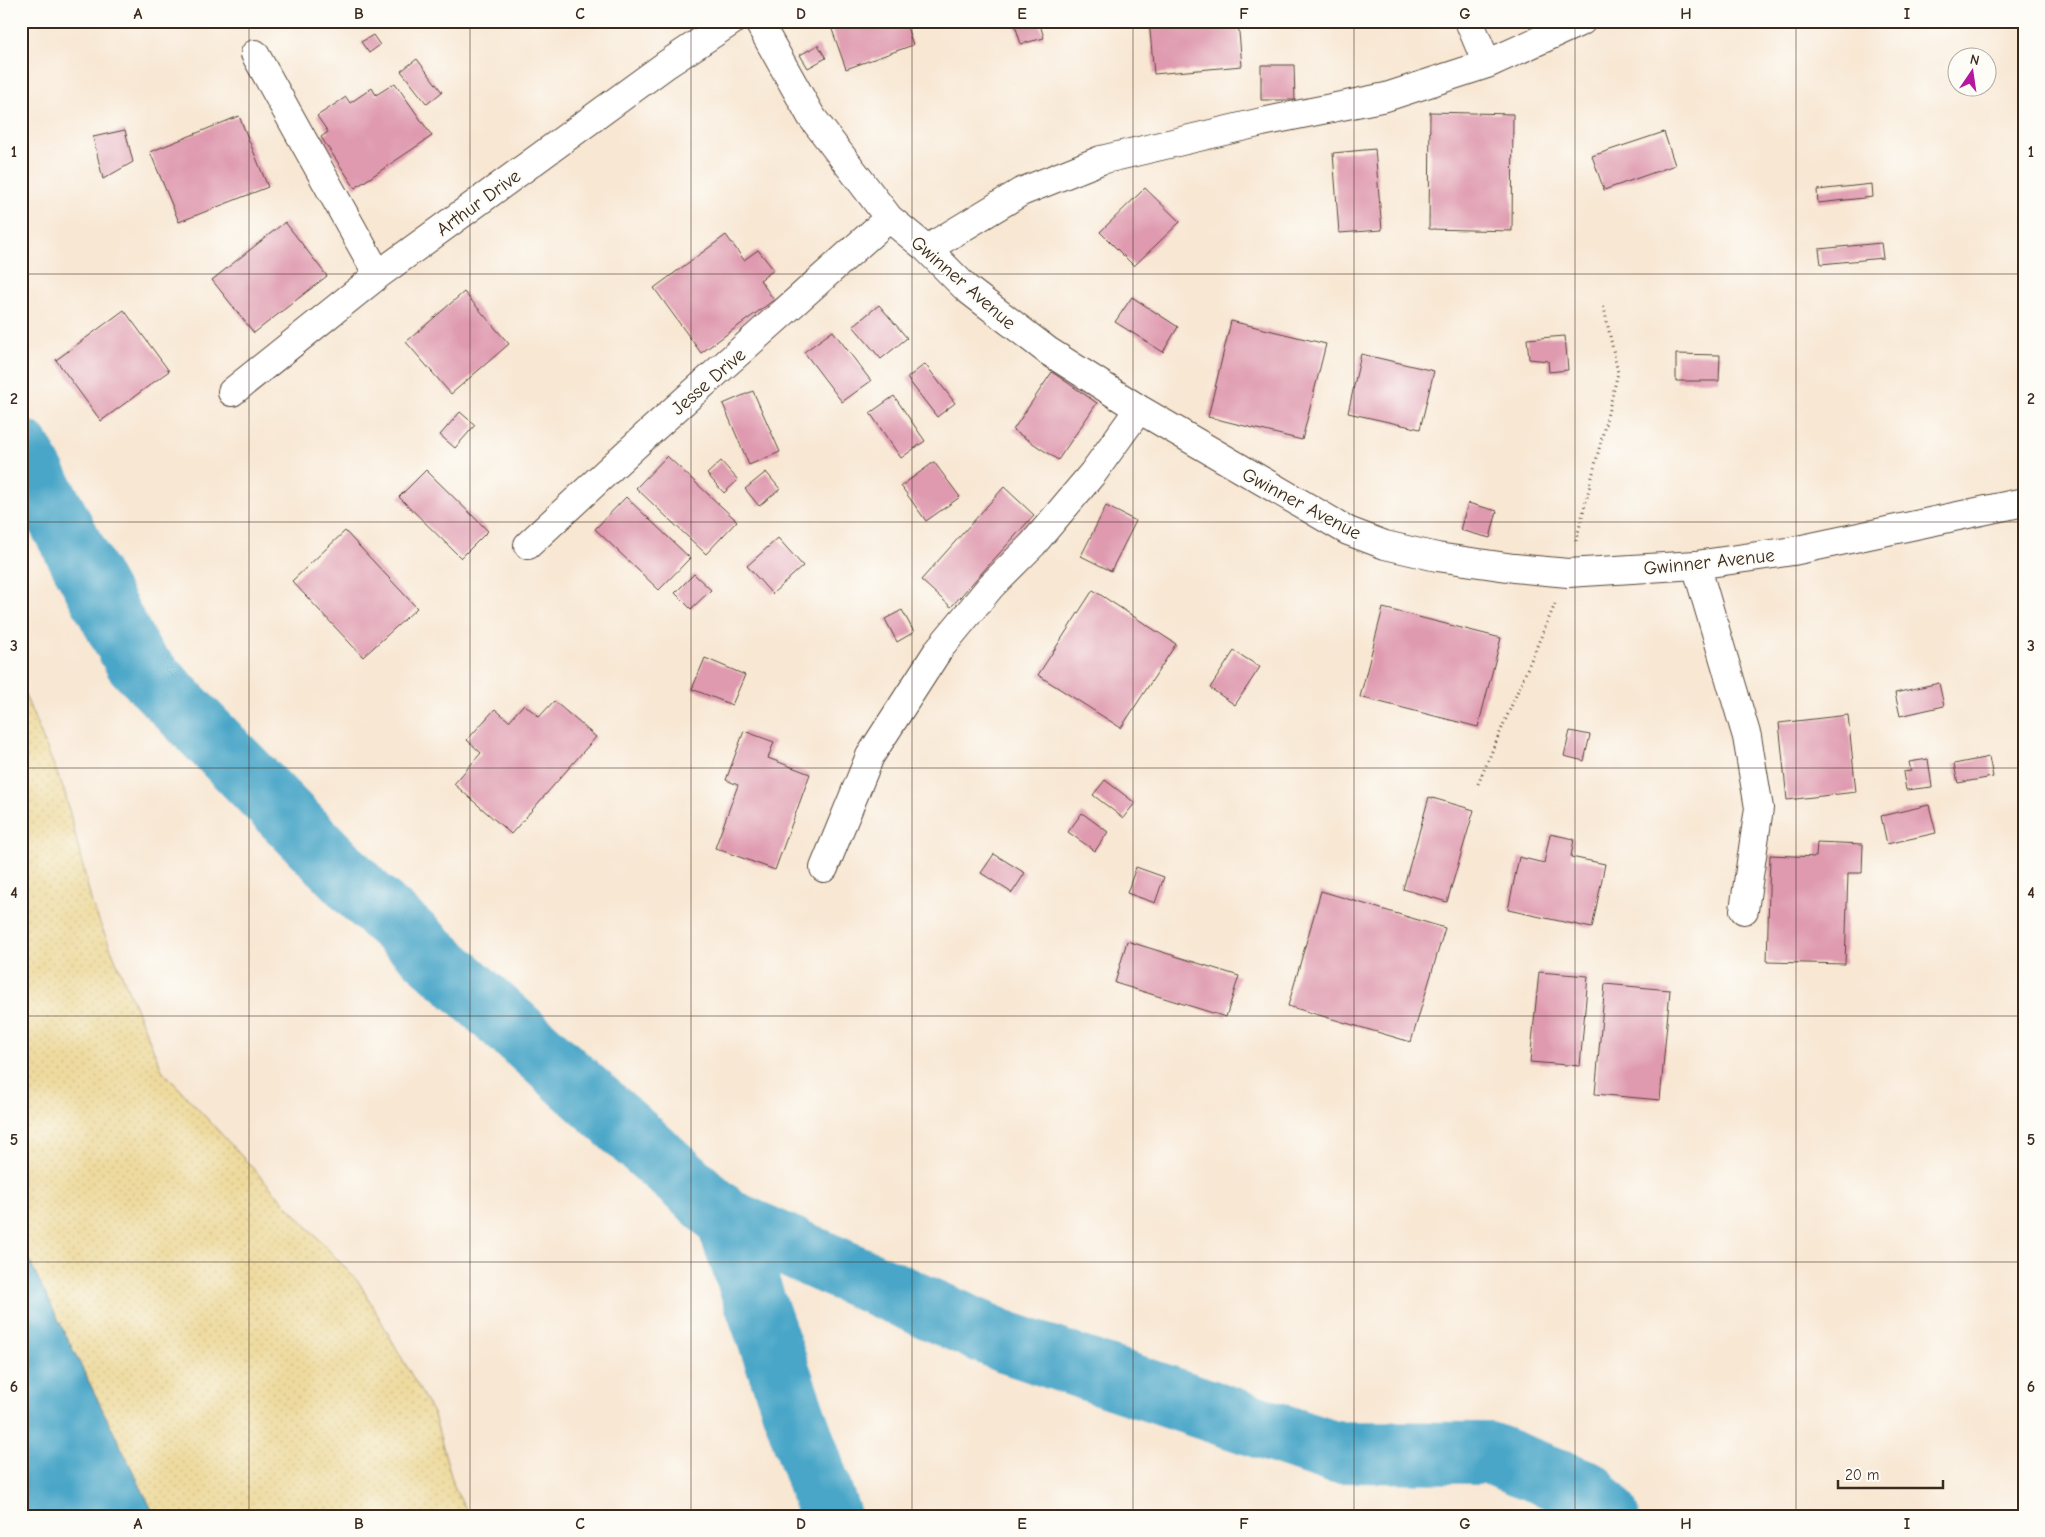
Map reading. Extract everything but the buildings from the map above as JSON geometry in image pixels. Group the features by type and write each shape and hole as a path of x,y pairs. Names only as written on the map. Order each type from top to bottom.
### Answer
{"street":[{"name":"Arthur Drive","path":"232,392 378,275 667,64 732,21"},
{"name":"Gwinner Avenue","path":"758,21 811,116 889,218 927,249 967,289 1048,351 1139,410 1348,531 1385,545 1437,557 1514,568 1568,573 1696,565 1793,551 2024,502"},
{"path":"1469,21 1487,64"},
{"path":"927,249 1021,192 1101,160 1262,122 1386,97 1487,64 1582,21"},
{"path":"255,54 378,275"},
{"name":"Jesse Drive","path":"528,545 653,429 889,218"},
{"path":"824,868 870,756 939,649 991,586 1033,544 1093,473 1139,410"},
{"path":"1696,565 1747,737 1759,808 1744,910"}],"path":[{"path":"1478,784 1568,573 1618,373 1603,303"}],"sand":[{"path":"21,685 65,793 92,904 162,1070 360,1284 434,1415 455,1490 470,1516 155,1516 21,1244"}],"water":[{"path":"21,1244 155,1516 21,1516"}],"waterway":[{"path":"21,450 135,661 362,893 726,1219 1005,1342 1333,1452 1489,1453 1587,1491 1608,1516"},
{"path":"726,1219 830,1516"}]}
